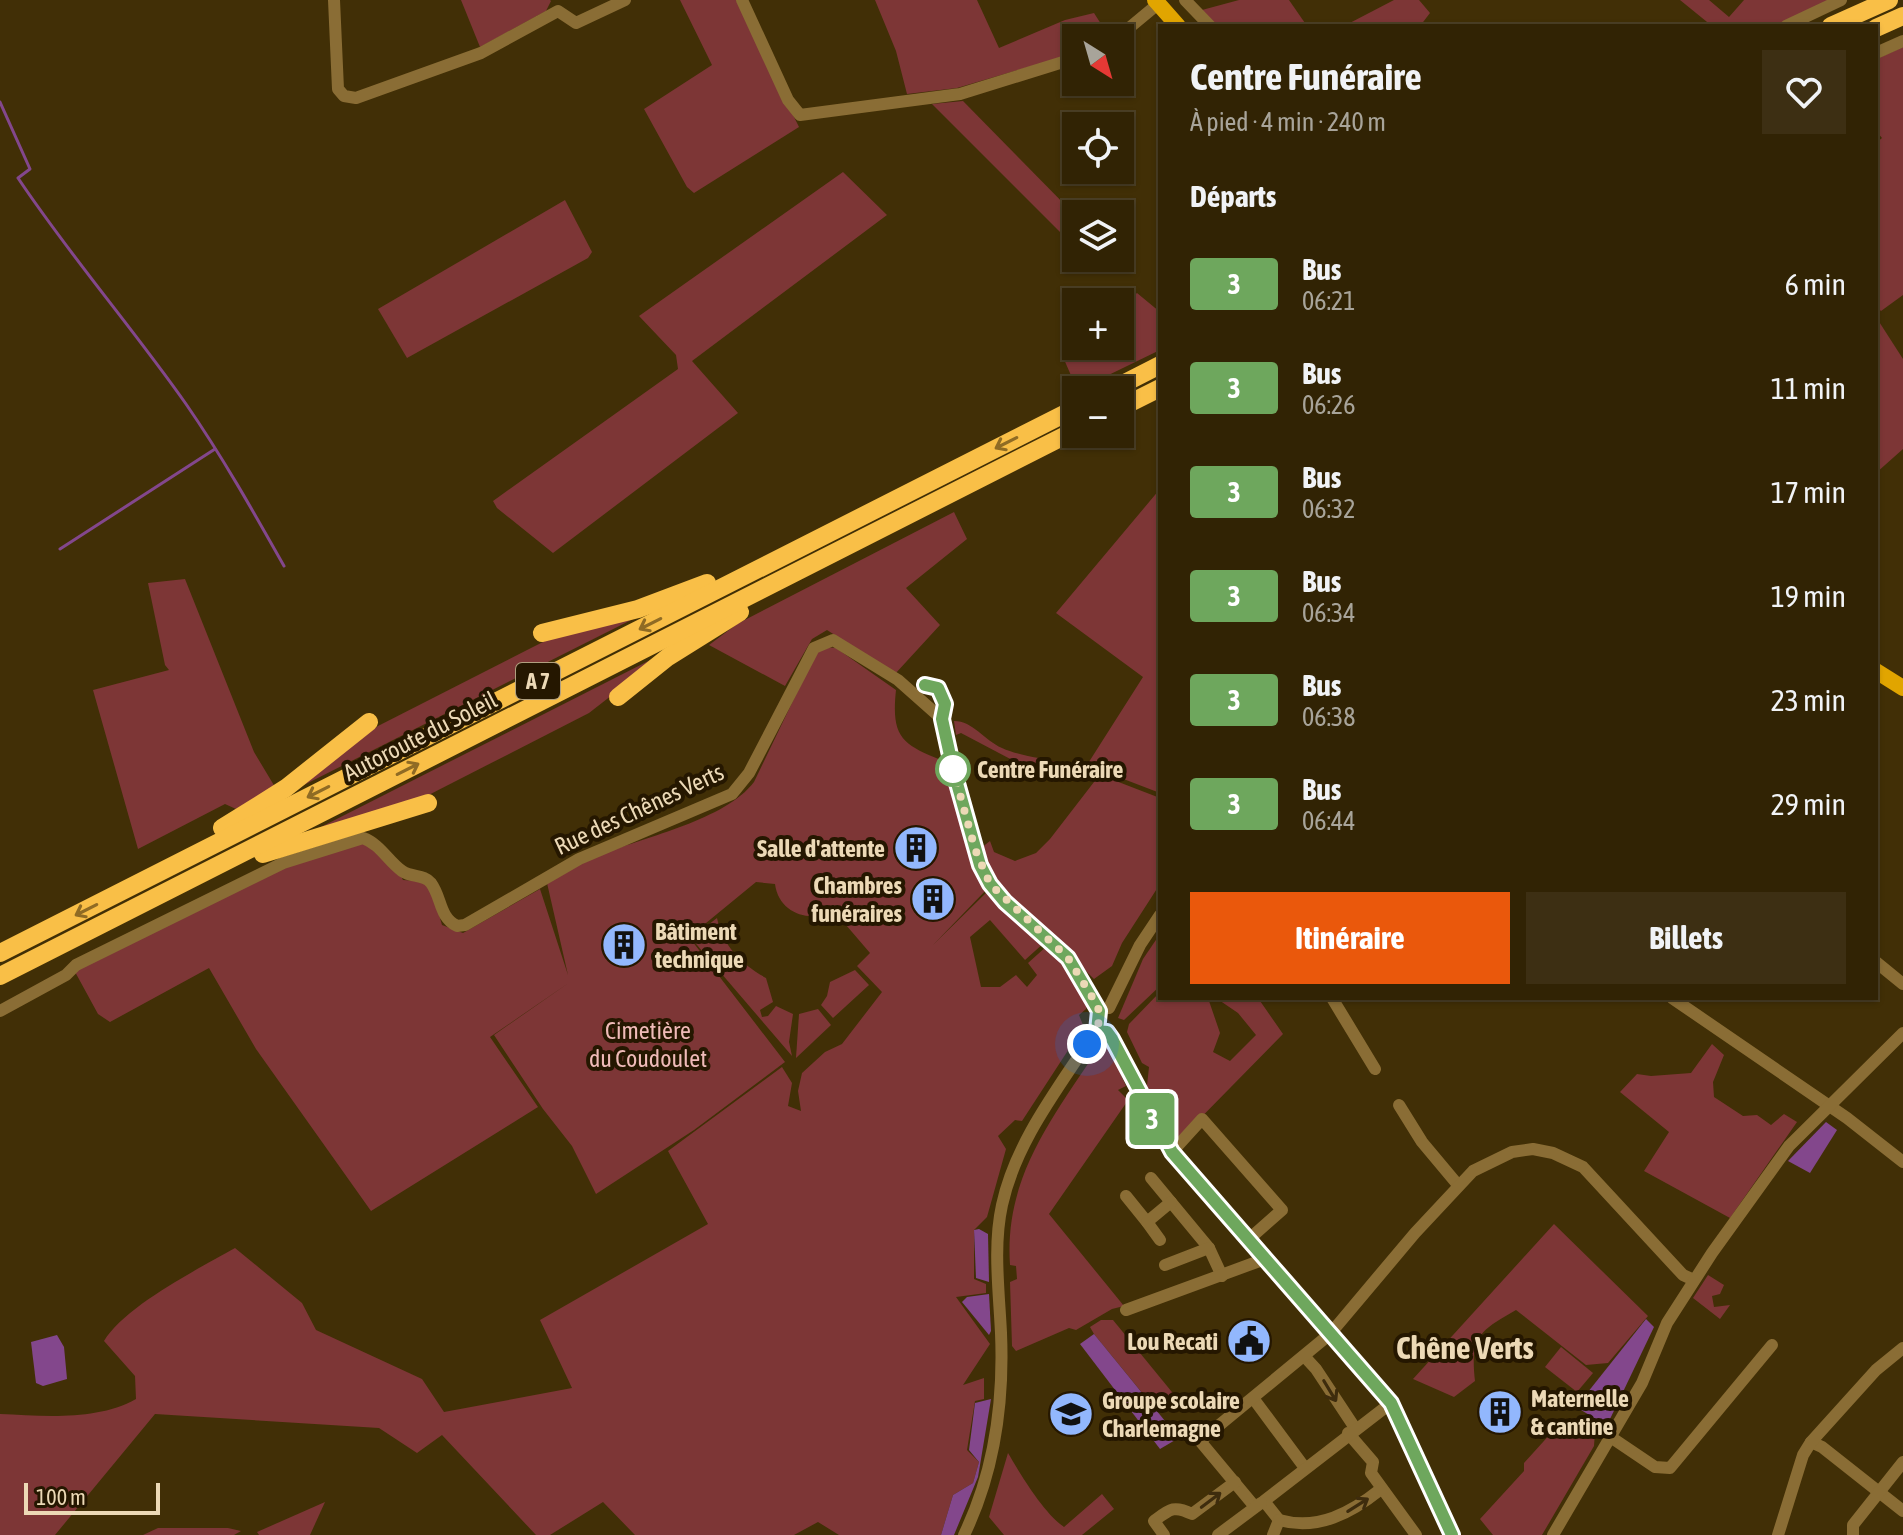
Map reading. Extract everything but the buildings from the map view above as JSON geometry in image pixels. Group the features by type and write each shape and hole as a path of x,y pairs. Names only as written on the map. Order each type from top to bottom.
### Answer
{"highway":[{"path":"1835,24 1889,0"},
{"path":"1878,27 1903,16"},
{"path":"1134,378 1158,366"},
{"path":"1134,401 1158,389"},
{"name":"Autoroute du Soleil","path":"0,953 1062,415"},
{"name":"Autoroute du Soleil","path":"0,976 1062,437"},
{"path":"618,697 668,657 748,607 917,522 946,496"},
{"path":"542,633 652,605 767,558 803,547"},
{"path":"155,875 201,841 286,788 369,722"},
{"path":"163,893 299,841 428,803"}],"main road":[{"path":"1156,2 1176,24"},
{"path":"1878,672 1903,688"}],"street":[{"path":"334,0 338,89 344,96 356,98 481,53 558,11 576,23 625,0"},
{"path":"742,0 788,100 800,115 960,94 1062,62"},
{"path":"1185,0 1208,24"},
{"path":"1790,24 1841,0"},
{"path":"1132,24 1156,2"},
{"path":"1878,52 1903,41"},
{"name":"Rue des Chênes Verts","path":"0,1011 66,975 76,965 254,876 283,863 363,838 402,872 426,878 434,887 444,916 457,926 465,925 579,859 732,794 749,773 814,648 833,640 898,680 942,719 963,807 980,865 990,884 1068,958 1104,1010"},
{"path":"1158,918 1104,1010 1103,1032 1172,1152 1391,1403 1452,1535"},
{"path":"1878,964 1903,984"},
{"path":"1333,1000 1375,1069"},
{"path":"1675,1000 1830,1106 1903,1162"},
{"path":"964,1535 981,1495 997,1435 1001,1378 998,1243 1001,1207 1022,1145 1087,1044 1103,1032"},
{"path":"1553,1535 1612,1438 1642,1383 1662,1332 1692,1283 1777,1162 1903,1033"},
{"path":"1399,1105 1422,1142 1458,1185"},
{"path":"1172,1152 1202,1119 1282,1210 1248,1240"},
{"path":"1381,1489 1358,1506 1320,1523 1279,1520 1235,1482 1200,1441 1330,1334 1458,1185 1483,1164 1512,1152 1533,1149 1566,1158 1587,1171 1692,1283"},
{"path":"1151,1178 1209,1248 1222,1276"},
{"path":"1126,1196 1160,1240"},
{"path":"1147,1222 1171,1202"},
{"path":"1165,1265 1209,1248"},
{"path":"1126,1310 1265,1259"},
{"path":"1612,1438 1655,1467 1670,1468 1772,1345"},
{"path":"1778,1535 1803,1455 1811,1442 1876,1370 1903,1348"},
{"path":"1304,1356 1316,1369 1373,1462 1371,1473 1381,1489 1416,1535"},
{"path":"1253,1398 1305,1468"},
{"path":"1218,1535 1391,1403"},
{"path":"1811,1442 1822,1447 1903,1511"},
{"path":"1853,1535 1853,1525 1903,1462"},
{"path":"1164,1535 1154,1521 1171,1507 1192,1514 1235,1482"},
{"path":"1273,1535 1279,1520"},
{"path":"1320,1523 1328,1535"}],"green space":[{"path":"461,0 551,1 546,11 480,47"},
{"path":"680,0 736,0 799,127 694,193 687,187 644,109 712,65"},
{"path":"875,0 977,0 999,48 1065,20 1094,13 1101,24 1062,24 1062,57 957,88 907,94 896,51"},
{"path":"1239,0 1289,0 1306,24 1213,24 1202,10"},
{"path":"1394,0 1419,0 1430,13 1422,24 1348,24"},
{"path":"1680,0 1709,0 1729,17 1744,0 1834,0 1781,24 1710,24"},
{"path":"1903,47 1903,295 1881,311 1878,308 1878,141 1882,138 1878,133 1878,58"},
{"path":"963,101 1062,202 1062,232 1061,233 932,104"},
{"path":"843,172 887,215 692,361 738,413 553,553 497,508 493,501 678,369 676,355 639,316"},
{"path":"565,200 592,252 588,258 407,358 378,309"},
{"path":"1137,293 1158,310 1158,351 1107,376 1071,376 1064,360 1134,360 1134,295"},
{"path":"1878,320 1903,359 1903,449 1878,471"},
{"path":"1158,491 1158,792 1087,765 1143,677 1056,613"},
{"path":"954,512 967,539 906,588 940,625 895,674 827,630 812,639 785,686 709,645 737,624"},
{"path":"185,579 254,752 275,787 236,809 225,804 138,849 93,690 169,670 165,665 148,583"},
{"path":"651,610 294,790 378,726 531,648 557,635"},
{"name":"Cimetière du Coudoulet","path":"825,647 836,648 896,690 895,719 898,729 908,743 941,760 966,838 988,888 933,945 989,890 1045,942 1025,960 990,920 970,937 981,987 1000,987 1016,975 1027,987 1037,975 1028,963 1048,945 1067,964 1089,1001 1079,1015 1083,1025 1080,1032 1022,1121 1015,1120 998,1136 1006,1149 987,1217 974,1230 974,1279 986,1284 986,1293 956,1297 990,1344 963,1385 984,1378 984,1399 975,1401 967,1450 979,1462 973,1483 953,1495 941,1535 839,1535 818,1522 794,1535 635,1535 603,1502 550,1535 536,1535 442,1435 417,1453 379,1428 155,1414 55,1535 0,1535 0,1414 87,1414 136,1399 135,1376 104,1341 114,1328 145,1302 235,1248 302,1303 316,1330 422,1379 444,1412 572,1388 540,1320 708,1224 668,1151 782,1067 792,1083 788,1106 801,1111 798,1091 802,1073 825,1052 842,1044 882,992 857,966 870,953 834,911 815,916 797,913 783,903 775,884 756,882 689,937 785,1062 694,1130 596,1194 572,1146 543,1109 494,1035 570,982 490,1037 538,1107 371,1211 256,1049 209,968 110,1022 98,1014 74,970 284,864 370,838 389,853 403,880 419,881 431,887 442,925 463,933 540,889 568,975 547,883 603,854 705,817 741,795 754,782 816,653"},
{"path":"670,650 589,713 411,804 319,828"},
{"path":"954,721 973,727 1002,748 1081,771 1070,778 1016,762 961,733 956,735"},
{"path":"1090,771 1158,797 1158,887 1122,943 1112,966 1094,979 994,881 981,848 990,841 994,852 1015,861 1036,853 1094,782 1085,779"},
{"path":"717,918 734,953 766,978 773,1002 760,1010 762,1017 768,1016 776,1006 793,1014 789,1042 792,1056 691,938"},
{"path":"1158,937 1158,988 1124,1020 1118,1018 1143,959"},
{"path":"855,970 869,985 833,1018 821,1005 830,982"},
{"path":"1158,994 1158,1000 1209,1000 1220,1033 1213,1052 1230,1061 1256,1035 1238,1013 1219,1000 1259,1000 1283,1034 1174,1145 1146,1095 1149,1067 1142,1063 1127,1032 1129,1024"},
{"path":"818,1009 831,1025 796,1058 799,1014"},
{"path":"1106,1042 1126,1086 1118,1090 1126,1098 1131,1096 1049,1214 1124,1306 1112,1309 1076,1330 1069,1328 1016,1351 1012,1346 1010,1282 1017,1279 1016,1266 1010,1265 1010,1233 1015,1203 1023,1176 1049,1124 1099,1047"},
{"path":"1712,1044 1724,1055 1713,1082 1714,1097 1743,1116 1757,1115 1771,1125 1784,1114 1797,1122 1730,1218 1644,1171 1669,1132 1620,1092 1637,1074 1691,1073"},
{"path":"1554,1224 1648,1316 1608,1363 1586,1365 1516,1310 1485,1330 1480,1337 1474,1354 1475,1381 1454,1397 1413,1379"},
{"path":"1708,1275 1724,1285 1720,1294 1712,1296 1714,1307 1730,1305 1720,1319 1693,1298"},
{"path":"1101,1320 1113,1320 1176,1397 1163,1408 1153,1406 1094,1334 1090,1327"},
{"path":"1561,1347 1593,1373 1577,1392 1545,1367"},
{"path":"1572,1420 1595,1432 1594,1446 1542,1535 1493,1535 1480,1519 1524,1471 1524,1463 1562,1421"},
{"path":"1008,1453 1040,1503 1064,1527 1102,1494 1114,1509 1082,1535 1004,1535 989,1517"},
{"path":"325,1502 310,1535 259,1535 257,1532"},
{"path":"158,1528 228,1528 241,1531 234,1535 143,1535"}],"shaded area":[{"path":"1826,1122 1837,1130 1810,1173 1788,1161"},
{"path":"974,1230 988,1234 989,1282 976,1278"},
{"path":"989,1294 989,1335 962,1302 967,1297"},
{"path":"1646,1319 1654,1327 1610,1419 1601,1422 1576,1407"},
{"path":"1094,1334 1177,1439 1160,1449 1080,1344"},
{"path":"57,1335 64,1347 67,1379 43,1386 36,1383 31,1342"},
{"path":"991,1399 978,1477 954,1535 941,1535 953,1495 973,1483 979,1462 969,1450 975,1403"}],"waterway":[{"path":"0,102 30,169 18,178 186,404 284,566"},
{"path":"60,549 215,449"}],"bus line":[{"name":"3","path":"925,685 938,688 942,694 946,708 942,719 953,769 980,865 990,884 1005,902 1068,958 1099,1011 1097,1031 1101,1034 1107,1032 1112,1039 1172,1152 1215,1205 1391,1403 1452,1535"}],"place":[{"name":"Centre Funéraire","path":"953,769"},
{"name":"Salle d'attente","path":"916,848"},
{"name":"Chambres funéraires","path":"933,899"},
{"name":"Bâtiment technique","path":"624,945"},
{"name":"Lou Recati","path":"1249,1341"},
{"name":"Maternelle & cantine","path":"1500,1412"},
{"name":"Groupe scolaire Charlemagne","path":"1071,1414"}],"district":[{"name":"Chêne Verts","path":"1465,1347"}],"route":[{"path":"953,769 980,865 990,884 1005,902 1068,958 1097,1005 1098,1032 1087,1044"}]}
